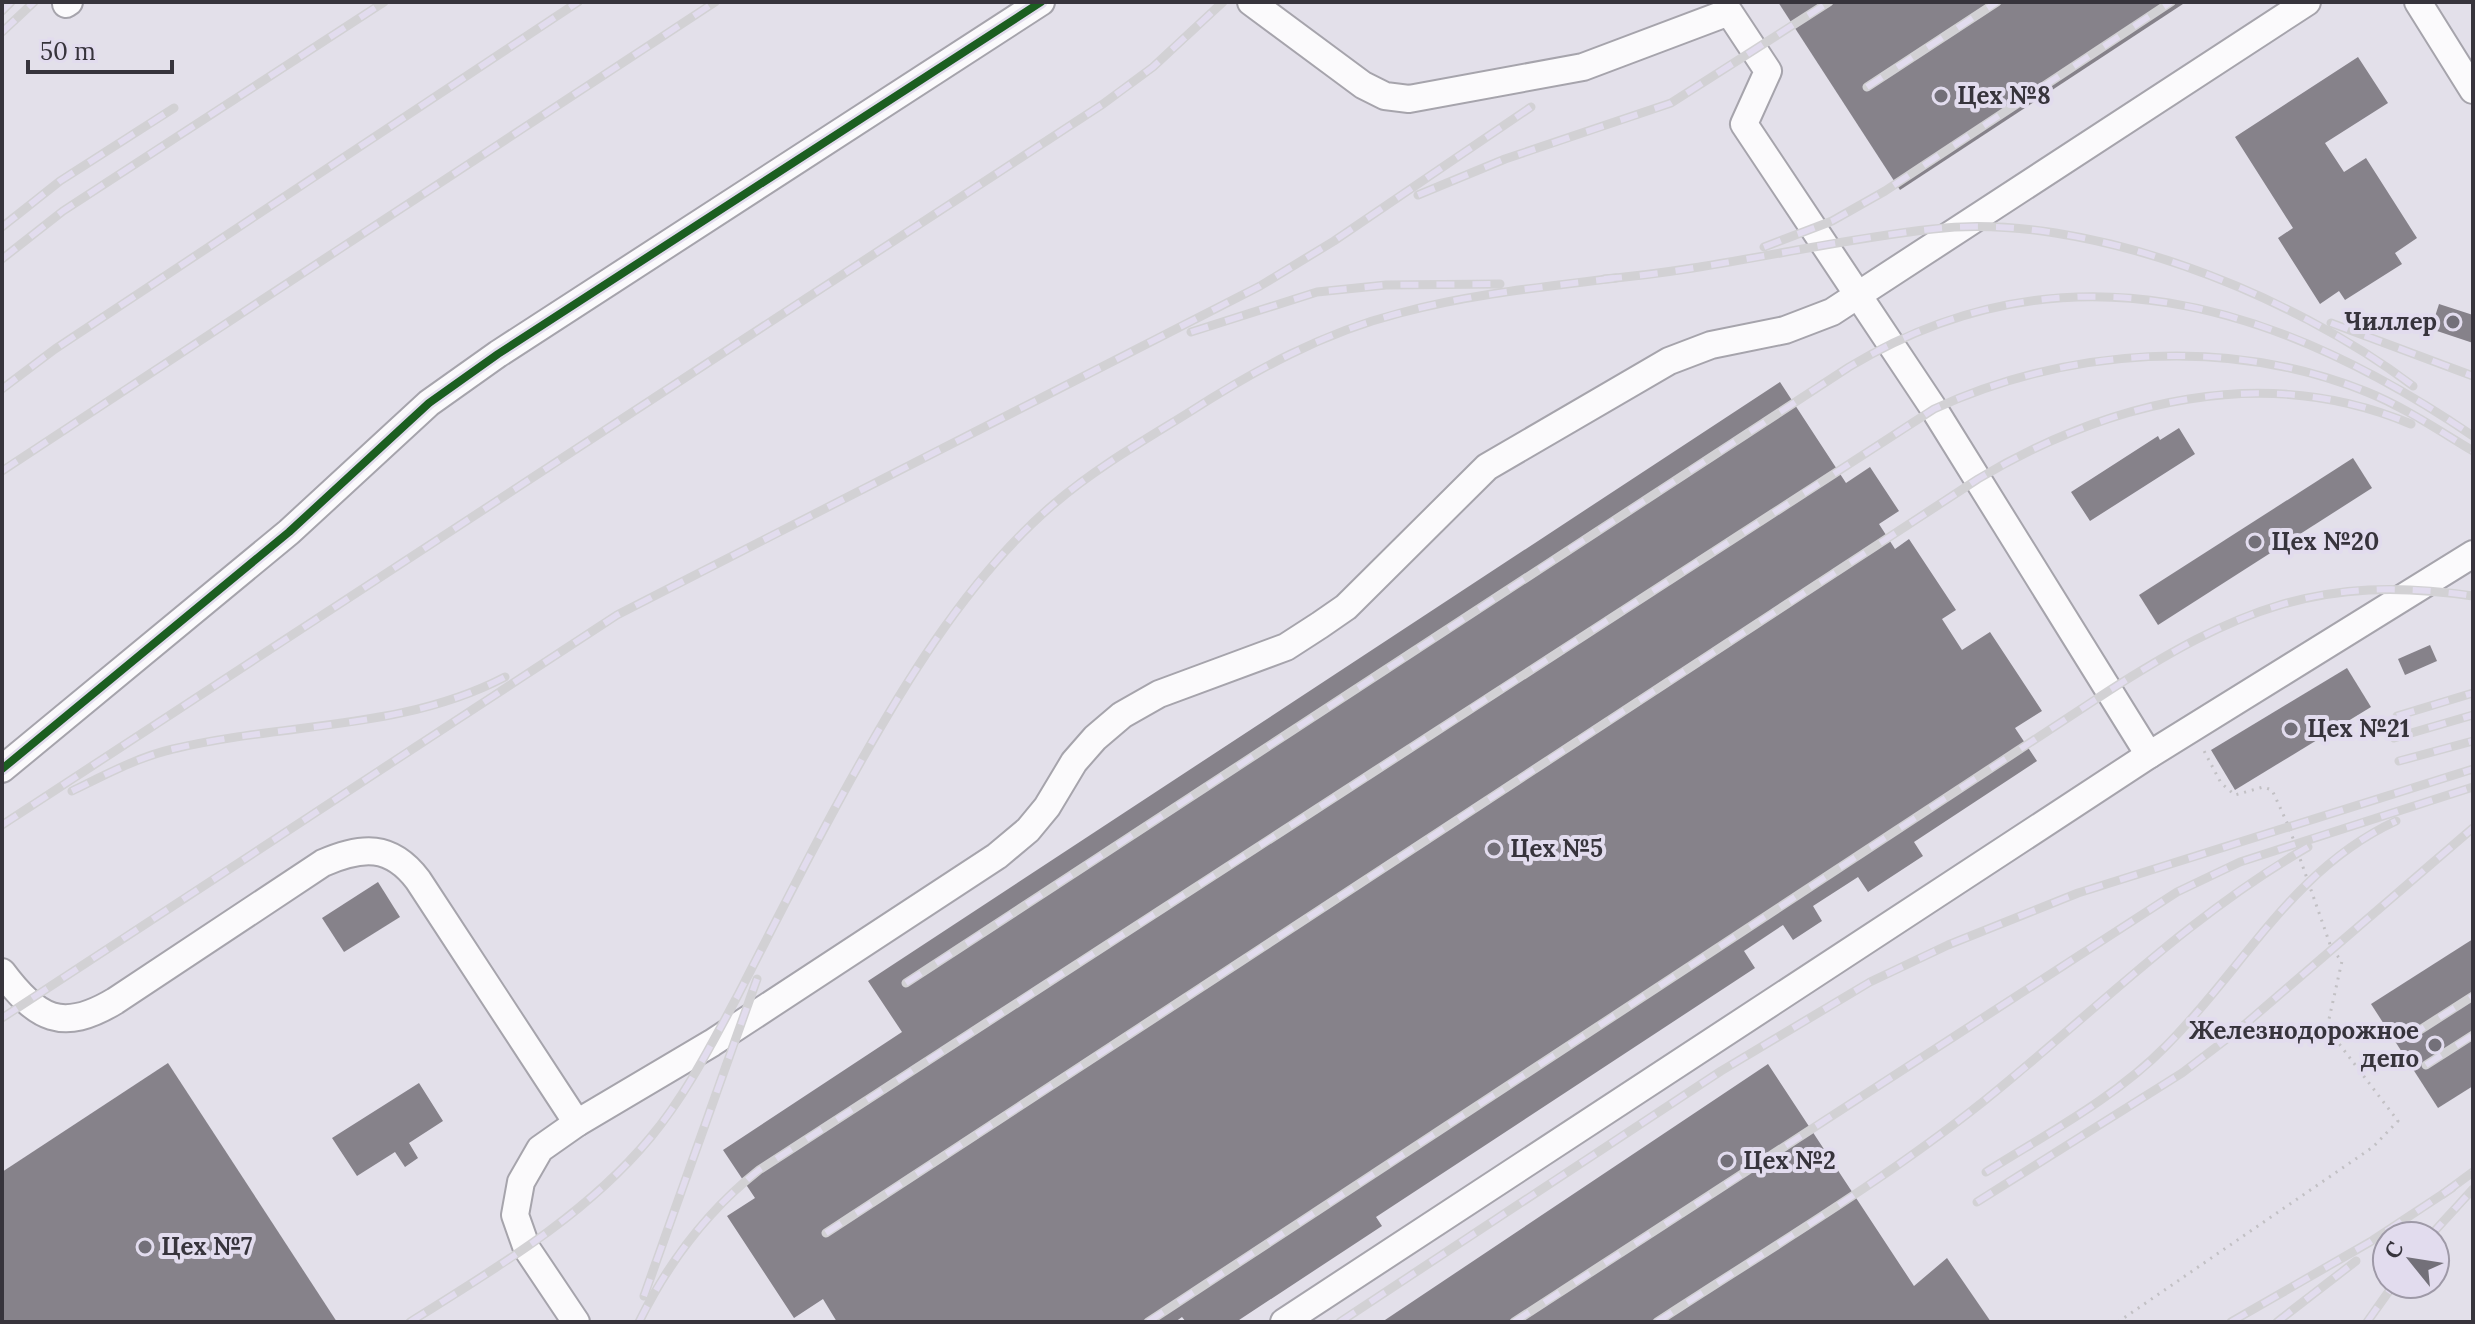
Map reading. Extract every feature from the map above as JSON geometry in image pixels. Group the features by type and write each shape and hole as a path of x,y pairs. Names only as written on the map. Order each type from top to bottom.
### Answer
{"street":[{"path":"2,769 289,532 429,403 498,354 1041,2"},
{"path":"1251,2 1363,85 1385,96 1409,99 1583,67 1726,7 1768,71 1744,124 1934,409 2149,755"},
{"path":"570,1322 518,1230 515,1200 524,1174 540,1149 577,1123 712,1043 997,856 1028,830 1047,807 1074,762 1122,715 1159,694 1286,647 1346,607 1487,467 1669,361 1711,345 1785,330 1832,312 2307,2"},
{"path":"2418,2 2473,90"},
{"path":"1284,1322 2149,755 2473,554"},
{"path":"2,972 17,992 46,1014 68,1020 84,1018 115,1001 323,863 358,850 375,849 393,855 418,880 577,1123"}],"path":[{"path":"2118,1322 2373,1147 2398,1121 2327,1028 2342,961 2332,950 2289,827 2272,790 2263,787 2235,795 2228,791 2191,728"}],"building":[{"name":"Цех №8","path":"1778,2 2186,2 1900,190"},
{"path":"2358,57 2388,103 2325,143 2344,172 2366,158 2417,238 2395,253 2402,264 2345,300 2339,291 2320,304 2278,238 2293,228 2235,137"},
{"name":"Чиллер","path":"2439,304 2473,315 2473,343 2431,329"},
{"name":"Цех №5","path":"1780,382 1846,483 1870,467 1899,511 1879,524 1895,549 1909,539 1956,610 1942,619 1962,650 1990,632 2042,711 2015,728 2037,761 1914,842 1923,856 1868,892 1858,877 1813,906 1822,921 1793,940 1783,925 1744,951 1755,968 1376,1217 1382,1226 1236,1322 1186,1322 1182,1317 1175,1322 837,1322 823,1299 794,1318 727,1216 755,1198 723,1150 902,1032 868,981"},
{"path":"2179,428 2195,454 2090,521 2071,492 2158,436 2160,440"},
{"name":"Цех №20","path":"2353,458 2372,488 2158,625 2139,595"},
{"path":"2430,645 2437,661 2405,675 2398,659"},
{"name":"Цех №21","path":"2347,668 2371,707 2235,790 2211,750"},
{"path":"378,882 400,917 344,952 322,918"},
{"name":"Железнодорожное депо","path":"2473,939 2473,1086 2438,1108 2371,1004"},
{"name":"Цех №7","path":"168,1063 337,1322 2,1322 2,1172"},
{"name":"Цех №2","path":"1768,1064 1914,1286 1947,1258 1991,1322 1382,1322"},
{"path":"419,1083 443,1121 409,1143 418,1158 405,1167 395,1152 357,1176 332,1138"}],"railway":[{"path":"2,11 11,2"},
{"path":"2,32 34,2"},
{"path":"2,259 63,211 384,2"},
{"path":"2,389 55,349 578,2"},
{"path":"2,471 715,2"},
{"path":"2,825 1103,104 1153,67 1223,2"},
{"path":"1418,195 1505,159 1671,103 1829,2"},
{"path":"1867,87 1997,2"},
{"path":"1764,247 1832,221 1885,191 2171,2"},
{"path":"2,1018 617,615 1260,286 1334,241 1531,107"},
{"path":"2,227 60,181 174,108"},
{"path":"1604,279 1686,269 1933,229 1993,227 2056,233 2185,266 2248,291 2364,352 2413,386"},
{"path":"410,1322 568,1217 624,1166 663,1122 708,1051 839,801 908,681 991,567 1055,503 1120,455 1238,382 1290,354 1343,331 1453,301 1616,278"},
{"path":"1191,332 1317,292 1386,285 1500,284"},
{"path":"906,983 1849,367 1930,327 2010,304 2090,297 2169,303 2247,321 2324,351 2399,390 2473,436"},
{"path":"2331,323 2473,376"},
{"path":"639,1322 690,1239 722,1203 759,1170 1934,409 1985,388 2093,362 2149,357 2204,357 2260,362 2314,374 2367,392 2408,412 2473,451"},
{"path":"826,1233 1978,479 2028,452 2080,429 2134,411 2189,399 2244,394 2300,395 2356,405 2411,424"},
{"path":"1148,1322 2107,692 2196,640 2280,605 2323,595 2369,590 2418,590 2473,596"},
{"path":"72,791 160,752 215,740 384,716 466,694 505,677"},
{"path":"2397,716 2473,693"},
{"path":"2394,738 2473,715"},
{"path":"2399,761 2473,741"},
{"path":"1340,1322 1721,1071 1870,982 1948,945 2078,893 2473,769"},
{"path":"1514,1322 2177,892 2240,862 2473,787"},
{"path":"1986,1172 2080,1114 2146,1065 2194,1016 2298,893 2327,865 2359,841 2396,821"},
{"path":"1977,1202 2182,1073 2236,1032 2473,828"},
{"path":"1657,1322 1864,1188 1945,1131 2181,935 2264,874 2308,847"},
{"path":"644,1296 757,979"},
{"path":"2409,1037 2473,996"},
{"path":"2426,1065 2473,1035"},
{"path":"2443,1194 2473,1172"},
{"path":"2231,1322 2370,1242 2452,1188"},
{"path":"2445,1220 2473,1189"},
{"path":"2277,1322 2356,1261"},
{"path":"2367,1322 2383,1300"}],"cycle path":[{"path":"2,769 289,532 429,403 498,354 1041,2"}],"place":[{"name":"Цех №8","path":"1941,96"},
{"name":"Чиллер","path":"2453,322"},
{"name":"Цех №20","path":"2255,542"},
{"name":"Цех №21","path":"2291,729"},
{"name":"Цех №5","path":"1494,849"},
{"name":"Железнодорожное депо","path":"2435,1045"},
{"name":"Цех №2","path":"1727,1161"},
{"name":"Цех №7","path":"145,1247"}]}
